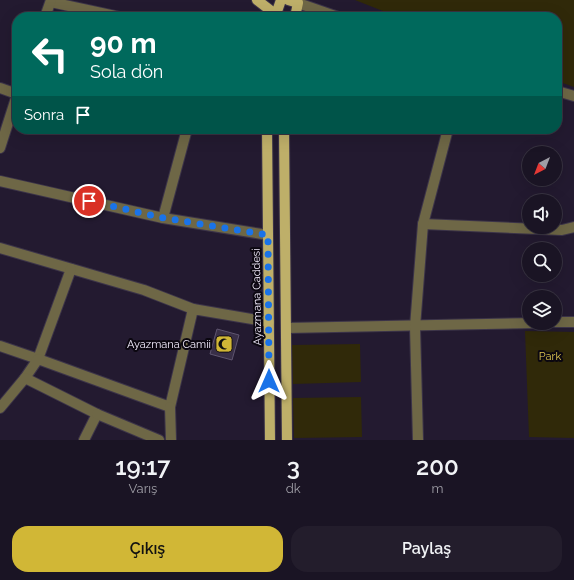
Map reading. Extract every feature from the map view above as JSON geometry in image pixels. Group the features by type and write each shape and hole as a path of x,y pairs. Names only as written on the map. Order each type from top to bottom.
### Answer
{"main road":[{"path":"257,0 272,12"},
{"path":"278,12 281,0"},
{"path":"295,1 295,12"},
{"name":"Ayazmana Caddesi","path":"267,134 270,440"},
{"path":"284,134 287,440"},
{"path":"269,298 286,298"}],"street":[{"path":"47,12 51,1 98,12"},
{"path":"295,1 325,12"},
{"path":"0,88 12,92"},
{"path":"562,92 574,96"},
{"path":"0,148 12,110"},
{"path":"164,218 186,134"},
{"path":"418,440 415,327 423,224 447,134"},
{"path":"0,181 164,218 268,235"},
{"path":"423,224 562,230 574,227"},
{"path":"0,248 144,290 194,309 269,322"},
{"path":"0,408 25,378 38,359 71,269"},
{"path":"171,440 170,407 194,309"},
{"path":"562,322 574,322"},
{"path":"286,328 415,327 522,323"},
{"path":"0,346 170,407"},
{"path":"25,378 98,414 159,440"},
{"path":"84,440 98,414"}],"green space":[{"path":"355,0 574,0 574,87 562,83 562,12 385,12"},
{"name":"Park","path":"525,331 574,332 574,438 529,437"},
{"path":"360,344 361,382 293,384 292,345"},
{"path":"361,397 362,437 294,438 293,398"}],"building":[{"name":"Ayazmana Camii","path":"217,329 239,335 232,360 210,354"}],"place":[{"name":"Ayazmana Camii","path":"224,344"}],"route":[{"path":"89,201 164,218 268,235 269,381"}]}
